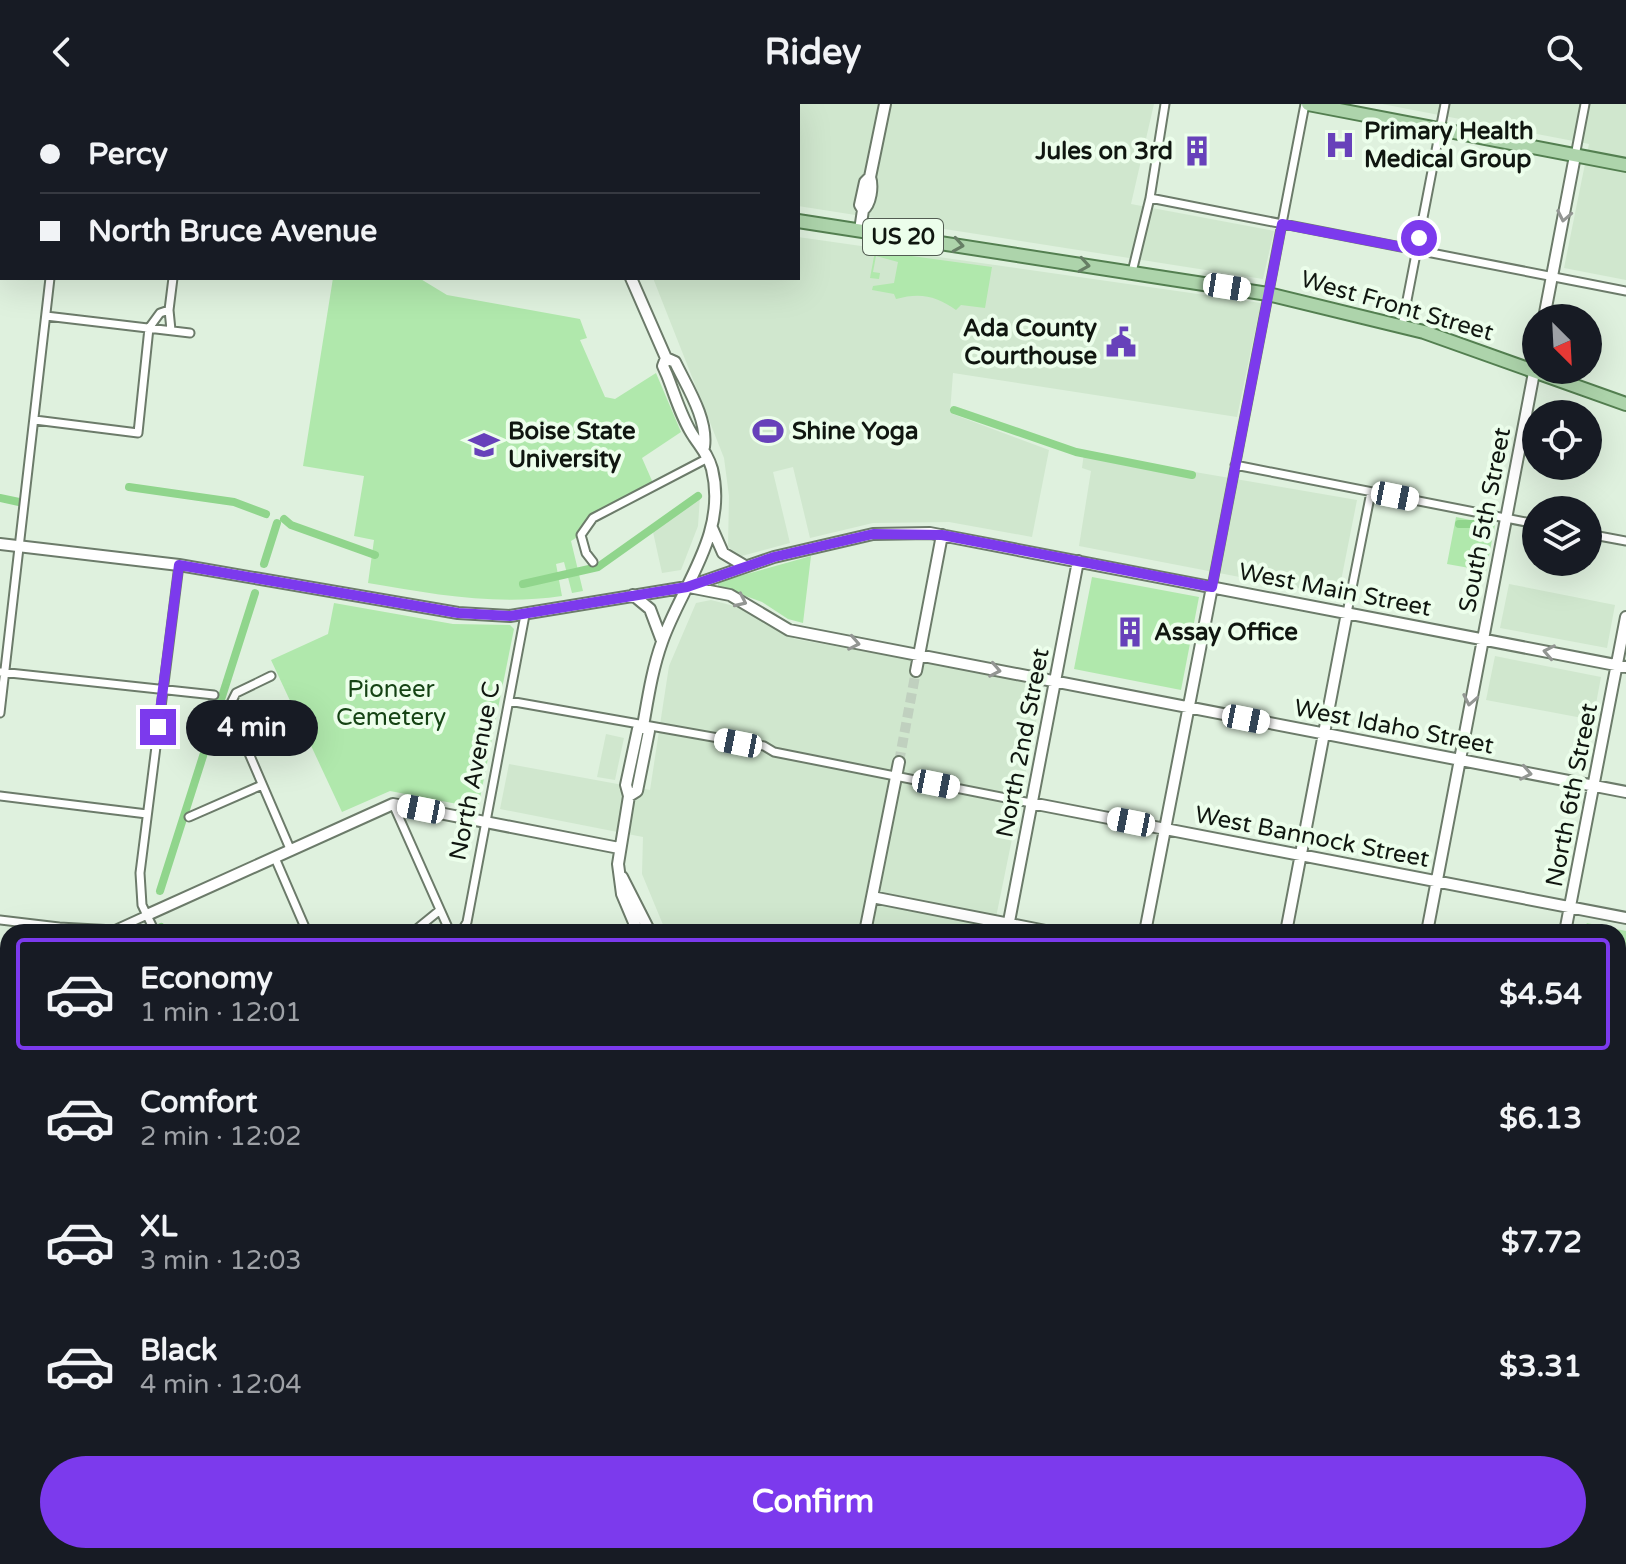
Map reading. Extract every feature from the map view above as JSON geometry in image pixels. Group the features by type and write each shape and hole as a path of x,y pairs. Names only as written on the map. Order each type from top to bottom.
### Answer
{"main road":[{"path":"1306,104 1626,165"},
{"name":"US 20","path":"800,221 860,230"},
{"name":"West Front Street","path":"860,230 1268,294 1402,326 1522,363"},
{"name":"West Front Street","path":"1577,384 1626,404"}],"street":[{"path":"860,230 863,210 869,198 870,177 885,104"},
{"path":"1132,272 1150,198 1165,104"},
{"path":"1147,924 1306,104"},
{"path":"1402,326 1445,104"},
{"path":"1547,304 1585,104"},
{"path":"1150,198 1626,291"},
{"path":"0,713 2,672 20,546 50,280"},
{"path":"171,330 169,310 173,280"},
{"path":"632,280 666,358 664,369 694,438 704,447"},
{"path":"35,420 138,433 149,328 160,313 169,310"},
{"path":"46,316 190,333"},
{"path":"635,924 622,894 620,874 619,848 629,796 626,785 662,641 698,569 712,528 716,501 704,447 706,432 675,362 666,358"},
{"path":"685,384 681,387 687,409 685,416"},
{"name":"South 5th Street","path":"1428,924 1532,384"},
{"path":"593,562 586,553 581,535 593,518 708,458"},
{"path":"1235,465 1522,521"},
{"path":"1288,924 1371,492"},
{"path":"712,528 723,553 745,566"},
{"name":"West Main Street","path":"687,587 745,566 873,534 942,535 1622,666"},
{"path":"916,671 942,535"},
{"path":"1602,537 1626,541"},
{"path":"0,544 179,565 458,613 525,615 687,587"},
{"name":"North 2nd Street","path":"1008,924 1078,561"},
{"path":"151,924 140,873 179,565"},
{"name":"West Idaho Street","path":"687,587 730,595 789,630 1626,792"},
{"path":"633,595 650,609 662,641"},
{"name":"North Avenue C","path":"466,924 525,615"},
{"name":"North 6th Street","path":"1567,924 1622,666 1626,617"},
{"path":"2,672 214,695"},
{"path":"271,676 240,691 229,702 291,851"},
{"name":"West Bannock Street","path":"509,701 764,746 774,752 1626,918"},
{"path":"867,924 899,762"},
{"path":"189,817 262,785"},
{"path":"0,796 147,814"},
{"path":"127,924 393,804 619,848"},
{"path":"393,804 446,924"},
{"path":"275,858 304,924"},
{"path":"620,874 646,924"},
{"path":"872,897 990,924"},
{"path":"423,924 440,910"},
{"path":"0,920 28,924"}],"shaded area":[{"path":"800,104 1154,104 1131,204 1274,231 1263,279 800,206"},
{"path":"1382,104 1626,104 1626,280 1564,268 1589,144"},
{"path":"800,237 1261,303 1237,417 953,373 950,413 1049,450 1032,537 949,522 873,523 810,538 793,467 773,472 790,543 738,557 728,546 729,496 724,458 654,280 800,280"},
{"path":"1084,453 1357,500 1338,596 1079,546 1091,471 1082,468"},
{"path":"700,496 698,526 681,570 662,573 653,532"},
{"path":"1509,584 1615,605 1607,648 1500,628"},
{"path":"711,600 746,609 795,639 1037,682 1042,692 995,924 663,924 642,874 643,837 500,809 509,764 650,790 669,666 696,603"},
{"path":"1495,656 1601,677 1593,720 1486,700"},
{"path":"606,734 624,738 615,780 597,777"}],"green space":[{"path":"875,251 992,267 985,308 961,305 956,310 928,297 896,299 894,294 872,290 873,286 894,283 898,262 876,256 873,272 880,273 879,279 870,278"},
{"name":"Boise State University","path":"333,280 422,280 447,295 580,319 587,338 580,340 605,397 615,399 656,373 681,432 642,458 653,483 583,528 584,533 571,541 583,591 572,593 564,562 556,564 562,596 537,599 465,597 368,583 374,540 354,536 364,476 303,466"},
{"path":"1456,517 1495,525 1486,571 1447,564"},
{"path":"811,556 803,623 788,619 762,602 718,586 718,582"},
{"path":"1092,577 1199,597 1181,690 1074,669"},
{"name":"Pioneer Cemetery","path":"334,603 453,624 510,625 514,629 478,808 390,791 342,812 271,660 328,634"}],"waterway":[{"path":"954,410 1076,452 1192,475"},
{"path":"129,487 234,502 266,514"},
{"path":"523,584 598,567 698,496"},
{"path":"0,498 19,502"},
{"path":"284,519 291,525 375,555"},
{"path":"264,564 277,523"},
{"path":"1459,524 1478,524"},
{"path":"160,891 255,593"}],"tunnel":[{"path":"899,762 916,671"}],"place":[{"name":"Primary Health Medical Group","path":"1340,145"},
{"name":"Jules on 3rd","path":"1197,151"},
{"name":"Ada County Courthouse","path":"1121,342"},
{"name":"Shine Yoga","path":"768,431"},
{"name":"Boise State University","path":"484,445"},
{"name":"Assay Office","path":"1130,632"}],"route":[{"path":"158,727 179,565 458,613 510,616 687,587 774,557 873,534 914,533 942,535 1212,587 1282,224 1417,250 1419,238"}]}
